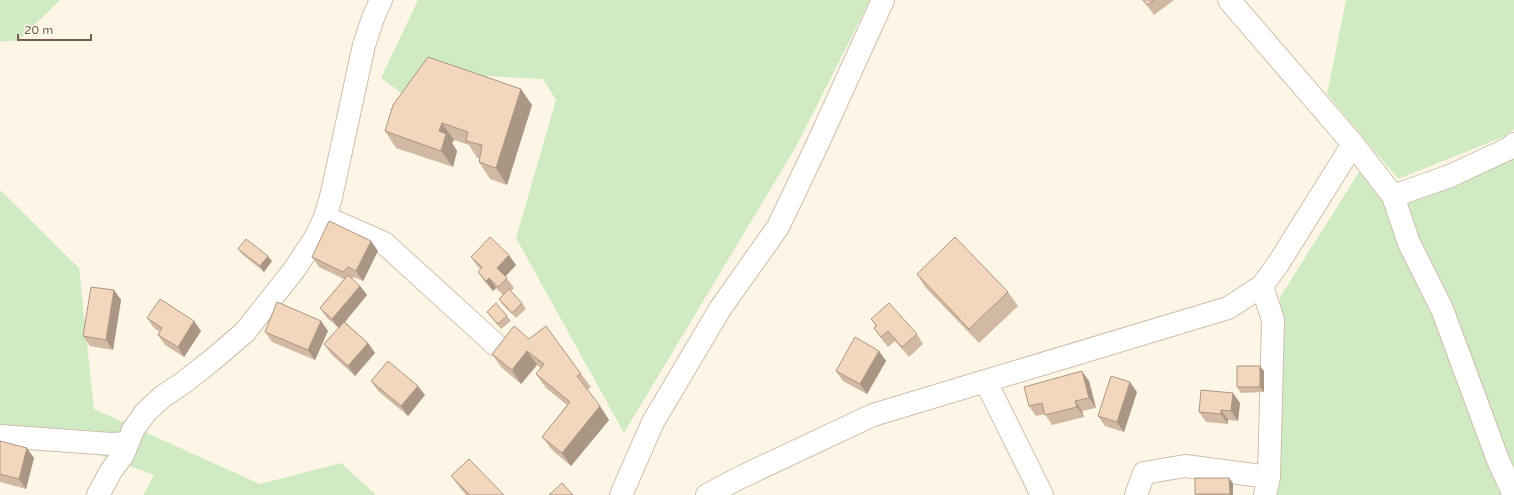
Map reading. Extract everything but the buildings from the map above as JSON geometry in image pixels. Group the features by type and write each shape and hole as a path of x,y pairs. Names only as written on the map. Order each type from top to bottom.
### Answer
{"street":[{"path":"98,495 111,471 123,455 133,430 145,413 162,397 200,370 245,332 294,270 317,235 325,217 331,197 364,45 381,0"},
{"path":"621,495 653,422 720,309 778,227 883,0"},
{"path":"1229,0 1353,144 1393,196 1409,244 1442,309 1498,460 1514,495"},
{"path":"707,495 739,478 873,415 1228,308 1262,286 1278,264 1353,144"},
{"path":"1393,196 1450,176 1510,148 1514,144"},
{"path":"325,217 384,244 496,345"},
{"path":"1136,495 1144,472 1185,466 1267,486 1273,320 1262,286"},
{"path":"986,382 1042,495"},
{"path":"0,436 111,444 128,443"}],"green space":[{"path":"0,0 60,0 19,40 0,42"},
{"path":"418,0 870,0 797,145 624,433 516,238 556,100 543,79 424,73 404,95 381,78"},
{"path":"1346,0 1514,0 1514,129 1508,135 1398,179 1327,94"},
{"path":"1514,152 1514,472 1504,495 1275,495 1280,297 1359,172 1430,196"},
{"path":"0,190 79,268 94,409 260,484 341,463 376,495 143,495 154,475 60,441 0,428"}]}
